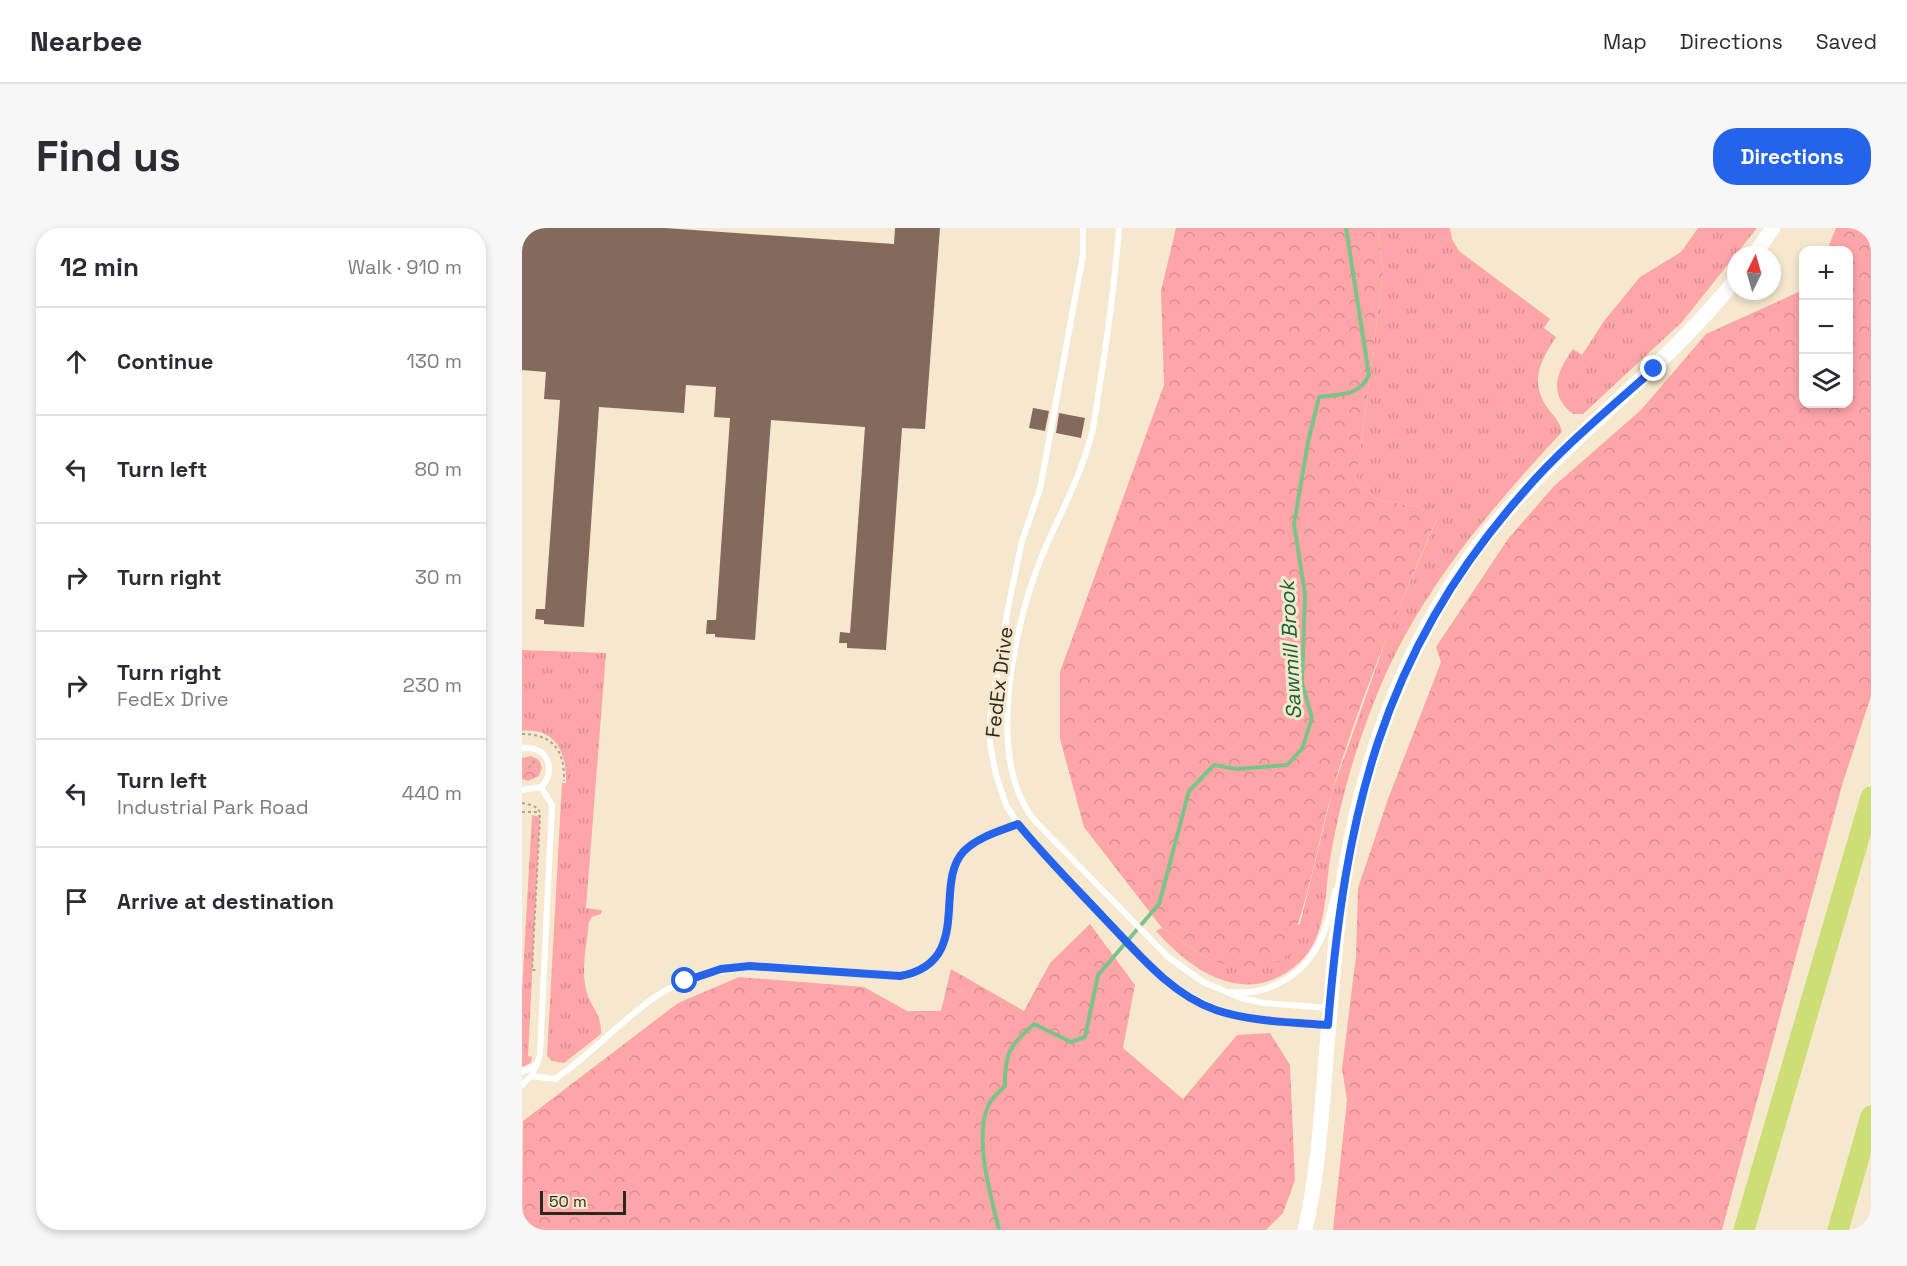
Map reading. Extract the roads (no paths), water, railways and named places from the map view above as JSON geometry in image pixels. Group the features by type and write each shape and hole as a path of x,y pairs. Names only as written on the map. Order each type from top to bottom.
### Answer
{"highway":[{"path":"1744,1230 1871,796"},
{"path":"1838,1230 1871,1116"}],"street":[{"path":"1760,246 1773,228"},
{"path":"1305,1230 1315,1173 1340,907 1356,815 1385,718 1430,622 1457,576 1523,492 1687,337 1727,290"}],"lane":[{"name":"FedEx Drive","path":"1083,228 1083,255 1040,489 1022,541 990,718 990,744 996,775 1006,805 1018,824 1048,859 1135,950 1174,986 1214,1009 1262,1020 1328,1025"},
{"name":"FedEx Drive","path":"1119,228 1113,296 1091,437 1068,503 1041,558 1022,618 1006,731 1011,769 1020,798 1027,811 1129,917 1185,971 1221,991 1264,1003 1330,1008"},
{"path":"522,748 538,750 548,761 549,775 541,788"},
{"path":"522,790 541,788"},
{"path":"522,1085 531,1076 540,1054 552,805 541,788"},
{"path":"1221,991 1240,993 1271,987 1291,976 1308,961 1326,928 1356,815"},
{"path":"531,1076 555,1078 656,997 685,981 721,969 750,966 900,976 911,974 928,962 940,948 948,933 952,881 956,864 965,850 987,836 1018,824"},
{"path":"522,1072 537,1064"}],"waterway":[{"name":"Sawmill Brook","path":"999,1230 985,1167 983,1133 989,1104 1005,1086 1007,1058 1014,1044 1034,1024 1071,1042 1085,1037 1098,975 1159,904 1189,791 1214,765 1237,769 1287,765 1302,749 1312,718 1302,683 1305,594 1294,524 1308,442 1319,397 1355,390 1365,382 1369,375 1346,228"}]}
